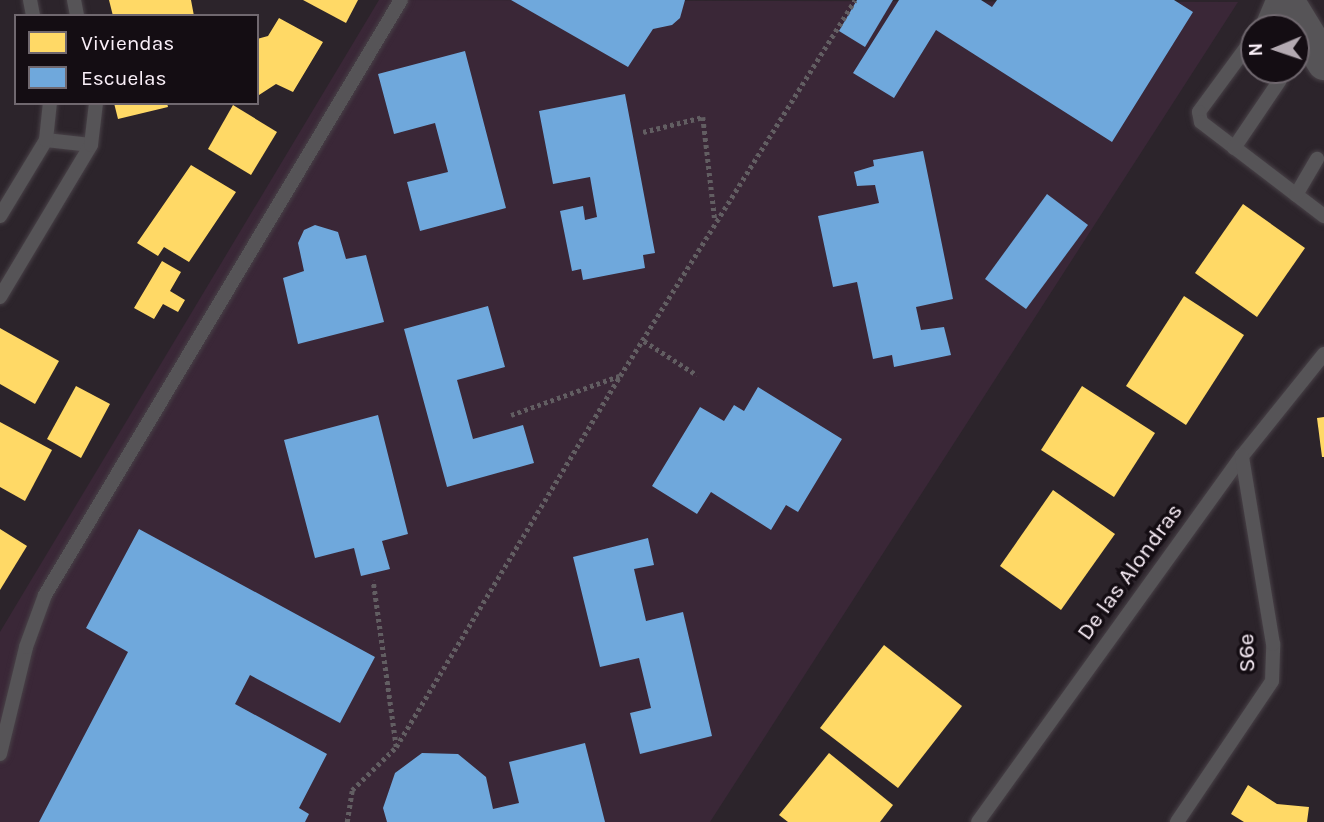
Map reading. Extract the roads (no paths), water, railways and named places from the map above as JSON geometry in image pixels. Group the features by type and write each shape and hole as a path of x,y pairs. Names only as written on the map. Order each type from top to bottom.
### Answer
{"street":[{"path":"1286,0 1324,62"}],"lane":[{"path":"0,754 26,647 45,595 401,0"},
{"path":"1240,56 1199,113 1201,122 1324,216"},
{"path":"1234,148 1277,84"},
{"path":"0,216 46,140 50,105"},
{"path":"0,297 91,145 96,105"},
{"path":"46,140 91,145"},
{"path":"1296,195 1317,159"},
{"name":"De las Alondras","path":"978,822 1242,456 1324,354"},
{"name":"S6e","path":"1177,822 1272,681 1273,644 1242,456"}]}
